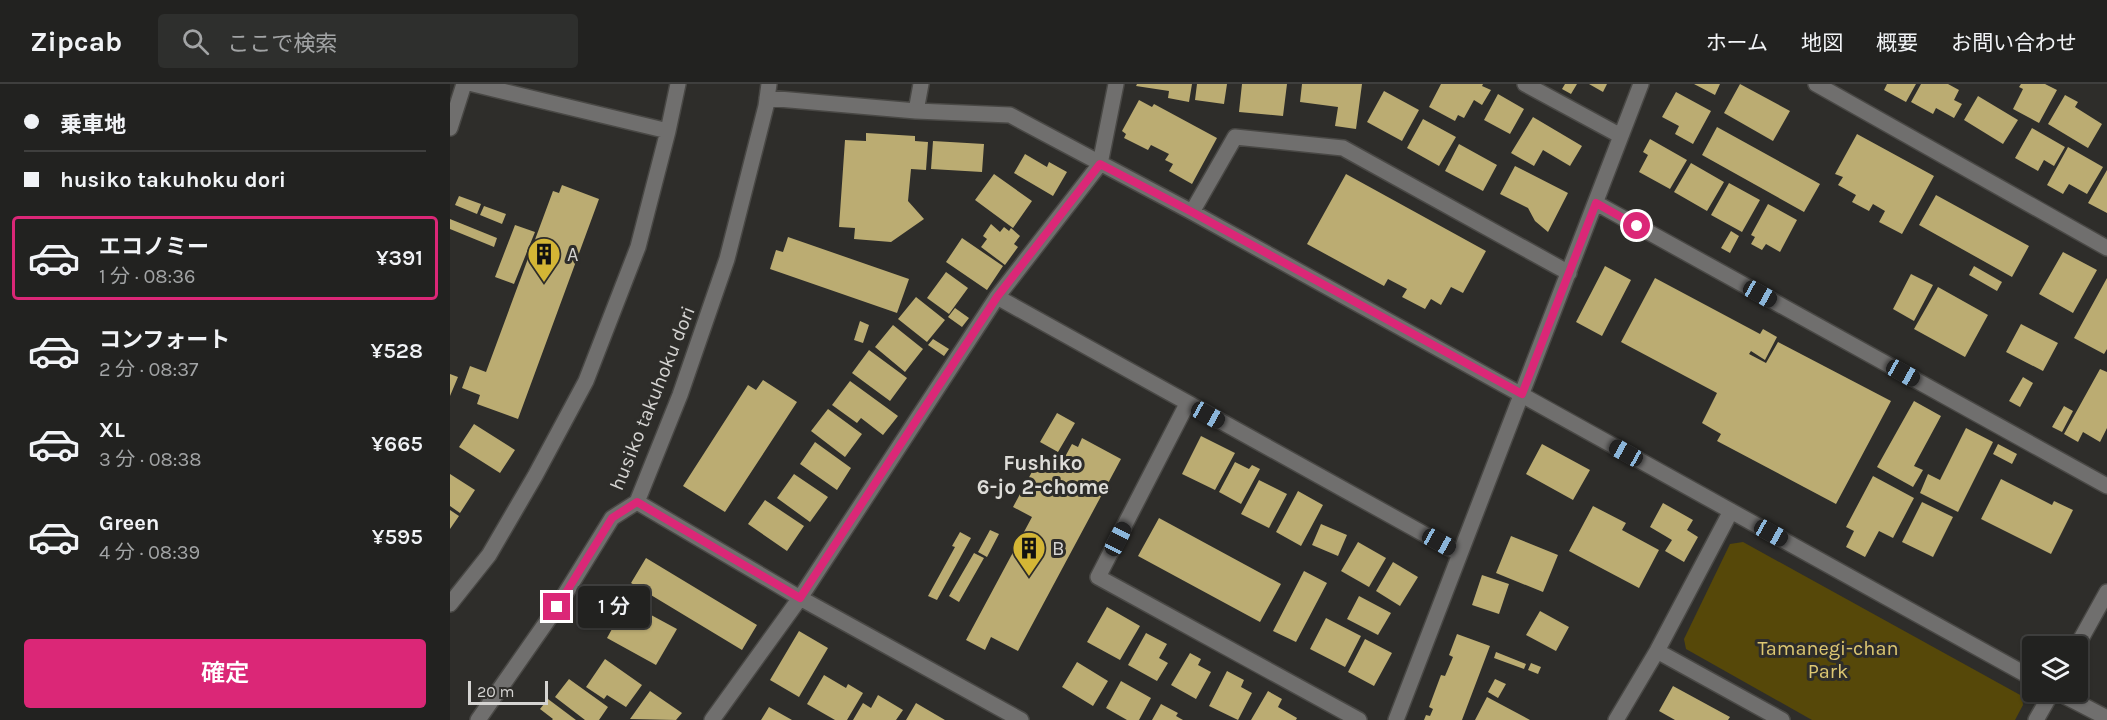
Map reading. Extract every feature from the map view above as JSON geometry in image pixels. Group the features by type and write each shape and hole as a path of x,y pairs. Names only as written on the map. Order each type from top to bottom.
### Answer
{"street":[{"path":"450,128 465,84"},
{"path":"473,84 669,131"},
{"path":"450,604 489,555 586,381 638,247 669,131 678,84"},
{"path":"916,111 921,84"},
{"path":"712,720 800,598 997,297 1100,164 1116,84"},
{"path":"1525,84 1621,136"},
{"path":"1396,720 1641,84"},
{"path":"1816,84 2107,248"},
{"path":"768,91 916,111 1010,115 1192,212 2022,672"},
{"name":"husiko takuhoku dori","path":"478,720 557,607 612,518 637,502 680,395 727,259 768,91"},
{"path":"1192,212 1235,137 1343,148 1569,273"},
{"path":"1596,203 2107,486"},
{"path":"997,297 1460,554"},
{"path":"1187,404 1098,577 1359,720"},
{"path":"637,502 800,598 1021,720"},
{"path":"1616,720 1657,651 1731,511"},
{"path":"2083,636 2107,592"},
{"path":"1657,651 1782,720"},
{"path":"2036,720 2048,702"},
{"path":"2074,702 2107,718"}],"green space":[{"name":"Tamanegi-chan Park","path":"1743,542 2022,696 2023,705 2015,720 1812,720 1686,649 1684,639 1730,544"}],"building":[{"path":"1137,84 1192,84 1189,102 1168,98 1169,91 1136,86"},
{"path":"1197,84 1227,84 1224,104 1195,100"},
{"path":"1242,84 1287,84 1283,116 1239,112"},
{"path":"1302,84 1362,84 1356,129 1335,126 1338,107 1300,102"},
{"path":"1441,84 1483,84 1482,86 1491,90 1482,105 1474,100 1464,118 1458,115 1455,121 1429,107"},
{"path":"1565,84 1577,84 1571,94 1562,89"},
{"path":"1589,84 1607,84 1603,92"},
{"path":"1694,84 1720,84 1715,95"},
{"path":"1740,84 1790,111 1773,141 1724,113"},
{"path":"1887,84 1916,84 1906,102 1884,90"},
{"path":"1921,84 1948,84 1959,90 1954,100 1962,104 1954,118 1936,108 1933,114 1911,102"},
{"path":"2021,84 2045,84 2057,90 2039,123 2013,109 2023,89 2019,87"},
{"path":"1384,91 1419,110 1402,141 1367,122"},
{"path":"1676,92 1711,111 1693,144 1675,134 1679,126 1662,117"},
{"path":"1498,94 1524,109 1510,134 1484,120"},
{"path":"2065,95 2078,102 2075,107 2102,124 2088,148 2048,124"},
{"path":"1978,96 2018,120 2003,144 1964,120"},
{"path":"1139,100 1152,107 1154,104 1217,138 1192,184 1169,171 1173,164 1165,160 1169,154 1151,145 1148,150 1124,138 1126,134 1122,131"},
{"path":"1533,117 1582,146 1570,166 1543,150 1534,166 1511,153"},
{"path":"1423,119 1456,137 1439,166 1407,148"},
{"path":"1717,127 1820,184 1804,212 1702,155"},
{"path":"2032,128 2065,147 2054,166 2044,160 2038,171 2015,158"},
{"path":"866,133 915,136 915,141 928,142 926,170 911,169 908,201 924,219 891,242 854,239 855,228 839,227 845,140 866,141"},
{"path":"1857,134 1934,176 1902,234 1879,222 1885,211 1873,204 1869,211 1852,202 1856,195 1838,185 1843,177 1835,174"},
{"path":"1650,139 1687,160 1670,189 1639,172 1648,155 1643,152"},
{"path":"933,141 984,144 982,172 931,169"},
{"path":"1459,144 1497,165 1483,191 1445,171"},
{"path":"2068,147 2103,167 2087,194 2069,184 2063,194 2047,185"},
{"path":"1025,154 1047,167 1049,162 1067,172 1053,196 1014,173"},
{"path":"1691,163 1724,182 1707,211 1674,192"},
{"path":"1515,166 1568,193 1548,232 1535,221 1528,208 1500,194"},
{"path":"2107,170 2107,213 2088,203"},
{"path":"994,174 1032,201 1013,228 975,200"},
{"path":"1346,174 1486,251 1463,293 1451,287 1441,305 1431,299 1425,309 1402,297 1407,289 1388,279 1384,286 1307,244"},
{"path":"1729,183 1760,200 1742,232 1711,215"},
{"name":"A","path":"562,185 599,199 518,419 477,404 480,395 462,388 470,366 486,372 553,191 559,193"},
{"path":"1936,195 2029,246 2012,277 1919,225"},
{"path":"459,196 481,204 477,214 455,205"},
{"path":"1768,204 1797,220 1780,252 1766,244 1762,250 1751,244 1755,237 1751,235"},
{"path":"484,206 506,214 502,224 480,215"},
{"path":"450,219 497,238 494,247 450,229"},
{"path":"991,224 1000,232 1004,227 1009,231 1011,228 1020,236 1014,244 1018,247 1005,265 981,247 987,239 983,236"},
{"path":"515,225 535,232 514,284 495,277"},
{"path":"1731,231 1739,236 1730,253 1721,248"},
{"path":"788,237 909,279 897,313 770,269 776,250 783,252"},
{"path":"962,238 1003,266 987,290 946,262"},
{"path":"2063,252 2097,270 2073,313 2039,294"},
{"path":"1605,266 1631,280 1602,336 1576,322"},
{"path":"1974,266 2002,282 1997,291 1969,275"},
{"path":"946,272 968,288 949,314 927,298"},
{"path":"1911,274 1933,285 1914,321 1893,309"},
{"path":"1655,278 1760,334 1763,329 1777,337 1765,360 1751,351 1749,354 1766,363 1778,342 1891,401 1836,504 1717,441 1721,434 1702,423 1717,393 1621,342"},
{"path":"2107,278 2107,349 2104,354 2074,338"},
{"path":"1938,287 1988,315 1965,357 1914,329"},
{"path":"916,297 945,320 927,342 898,319"},
{"path":"955,308 969,318 962,327 948,317"},
{"path":"860,321 869,325 863,343 854,340"},
{"path":"2021,324 2058,343 2043,371 2006,352"},
{"path":"893,325 923,349 905,372 875,347"},
{"path":"933,339 949,349 944,356 928,345"},
{"path":"869,350 907,378 890,401 852,373"},
{"path":"2100,369 2107,372 2107,428 2100,442 2083,432 2078,442 2064,434"},
{"path":"450,374 458,377 450,396"},
{"path":"2023,377 2033,383 2020,407 2009,401"},
{"path":"763,380 797,402 725,512 683,486 748,385 756,390"},
{"path":"850,381 898,416 883,435 861,418 857,423 832,405"},
{"path":"1914,401 1941,416 1914,466 1923,470 1913,487 1877,467"},
{"path":"2064,406 2073,411 2062,432 2052,427"},
{"path":"828,409 862,434 845,457 811,431"},
{"path":"1057,413 1075,423 1058,452 1040,442"},
{"path":"474,424 515,450 500,473 459,447"},
{"path":"1966,428 1993,442 1958,512 1920,493 1928,474 1940,480"},
{"path":"1201,436 1235,453 1215,490 1182,474"},
{"name":"B","path":"1082,438 1121,459 1018,651 991,637 985,650 966,640 1032,517 1013,507 1041,455 1060,466 1072,444 1078,447"},
{"path":"815,442 851,468 837,490 800,464"},
{"path":"1542,444 1590,470 1573,500 1526,474"},
{"path":"1998,444 2017,454 2012,464 1993,454"},
{"path":"1235,462 1249,469 1252,465 1260,469 1241,504 1219,492"},
{"path":"450,474 475,490 460,513 450,506"},
{"path":"794,474 828,497 810,522 777,498"},
{"path":"1873,476 1914,498 1893,538 1879,531 1865,557 1846,547 1854,531 1846,527"},
{"path":"2001,479 2052,505 2054,501 2073,510 2051,554 1981,519"},
{"path":"1259,480 1287,494 1269,528 1241,514"},
{"path":"1298,491 1323,505 1301,546 1276,532"},
{"path":"765,500 804,526 787,551 748,524"},
{"path":"1922,502 1953,517 1933,557 1902,542"},
{"path":"1663,503 1693,520 1687,530 1698,537 1684,562 1665,551 1672,540 1650,527"},
{"path":"1593,506 1626,523 1622,530 1659,550 1639,588 1569,551"},
{"path":"450,510 459,516 450,529"},
{"path":"1159,518 1281,584 1260,622 1138,556"},
{"path":"1321,524 1347,535 1338,556 1312,545"},
{"path":"990,530 999,534 987,557 978,552"},
{"path":"960,532 971,538 937,600 928,596 955,547 952,546"},
{"path":"1511,536 1558,555 1543,592 1496,573"},
{"path":"1358,542 1386,558 1369,587 1341,571"},
{"path":"974,553 984,558 959,602 949,596"},
{"path":"646,558 757,625 742,650 631,583"},
{"path":"1393,562 1418,577 1400,606 1376,591"},
{"path":"1304,571 1327,583 1296,642 1273,631"},
{"path":"1482,575 1509,584 1499,614 1472,605"},
{"path":"1359,596 1391,613 1378,635 1347,619"},
{"path":"627,602 677,629 656,665 607,638"},
{"path":"1107,607 1140,626 1120,660 1087,642"},
{"path":"1540,611 1569,627 1556,651 1526,635"},
{"path":"1326,618 1361,636 1345,667 1310,649"},
{"path":"799,631 828,648 799,697 770,680"},
{"path":"1146,633 1167,644 1159,658 1168,663 1157,681 1128,665"},
{"path":"1457,634 1490,646 1462,720 1424,720 1426,715 1430,716 1433,709 1429,707 1441,675 1445,676 1453,657 1449,655"},
{"path":"1365,639 1392,653 1374,686 1348,672"},
{"path":"1496,652 1526,664 1524,669 1494,658"},
{"path":"1190,653 1201,659 1198,665 1211,672 1196,699 1171,685"},
{"path":"605,659 642,685 626,707 607,695 604,699 586,687"},
{"path":"1077,662 1108,681 1093,706 1062,687"},
{"path":"1531,663 1541,667 1538,674 1528,670"},
{"path":"1227,671 1244,680 1241,687 1252,693 1238,720 1209,706"},
{"path":"824,675 846,688 848,684 863,693 847,720 835,720 807,704"},
{"path":"569,679 608,707 599,720 585,720 555,697"},
{"path":"1495,679 1506,684 1498,698 1488,692"},
{"path":"1121,681 1151,698 1139,720 1127,720 1106,708"},
{"path":"1673,686 1730,717 1728,720 1675,720 1659,711"},
{"path":"650,691 682,713 676,720 630,719"},
{"path":"1268,691 1282,699 1278,707 1297,718 1296,720 1251,720"},
{"path":"878,695 903,710 896,720 853,720 863,703 871,708"},
{"path":"1487,697 1530,720 1475,720"},
{"path":"548,699 576,720 552,720 540,709"},
{"path":"916,703 945,720 906,720"},
{"path":"1161,704 1178,713 1176,716 1183,720 1152,720"},
{"path":"769,707 792,720 761,720"}],"place":[{"name":"A","path":"544,283"},
{"name":"B","path":"1029,577"}],"district":[{"name":"Fushiko 6-jo 2-chome","path":"1043,475"}],"route":[{"path":"557,607 612,518 637,502 800,598 997,297 1100,164 1192,212 1522,394 1596,203 1637,226"}]}
